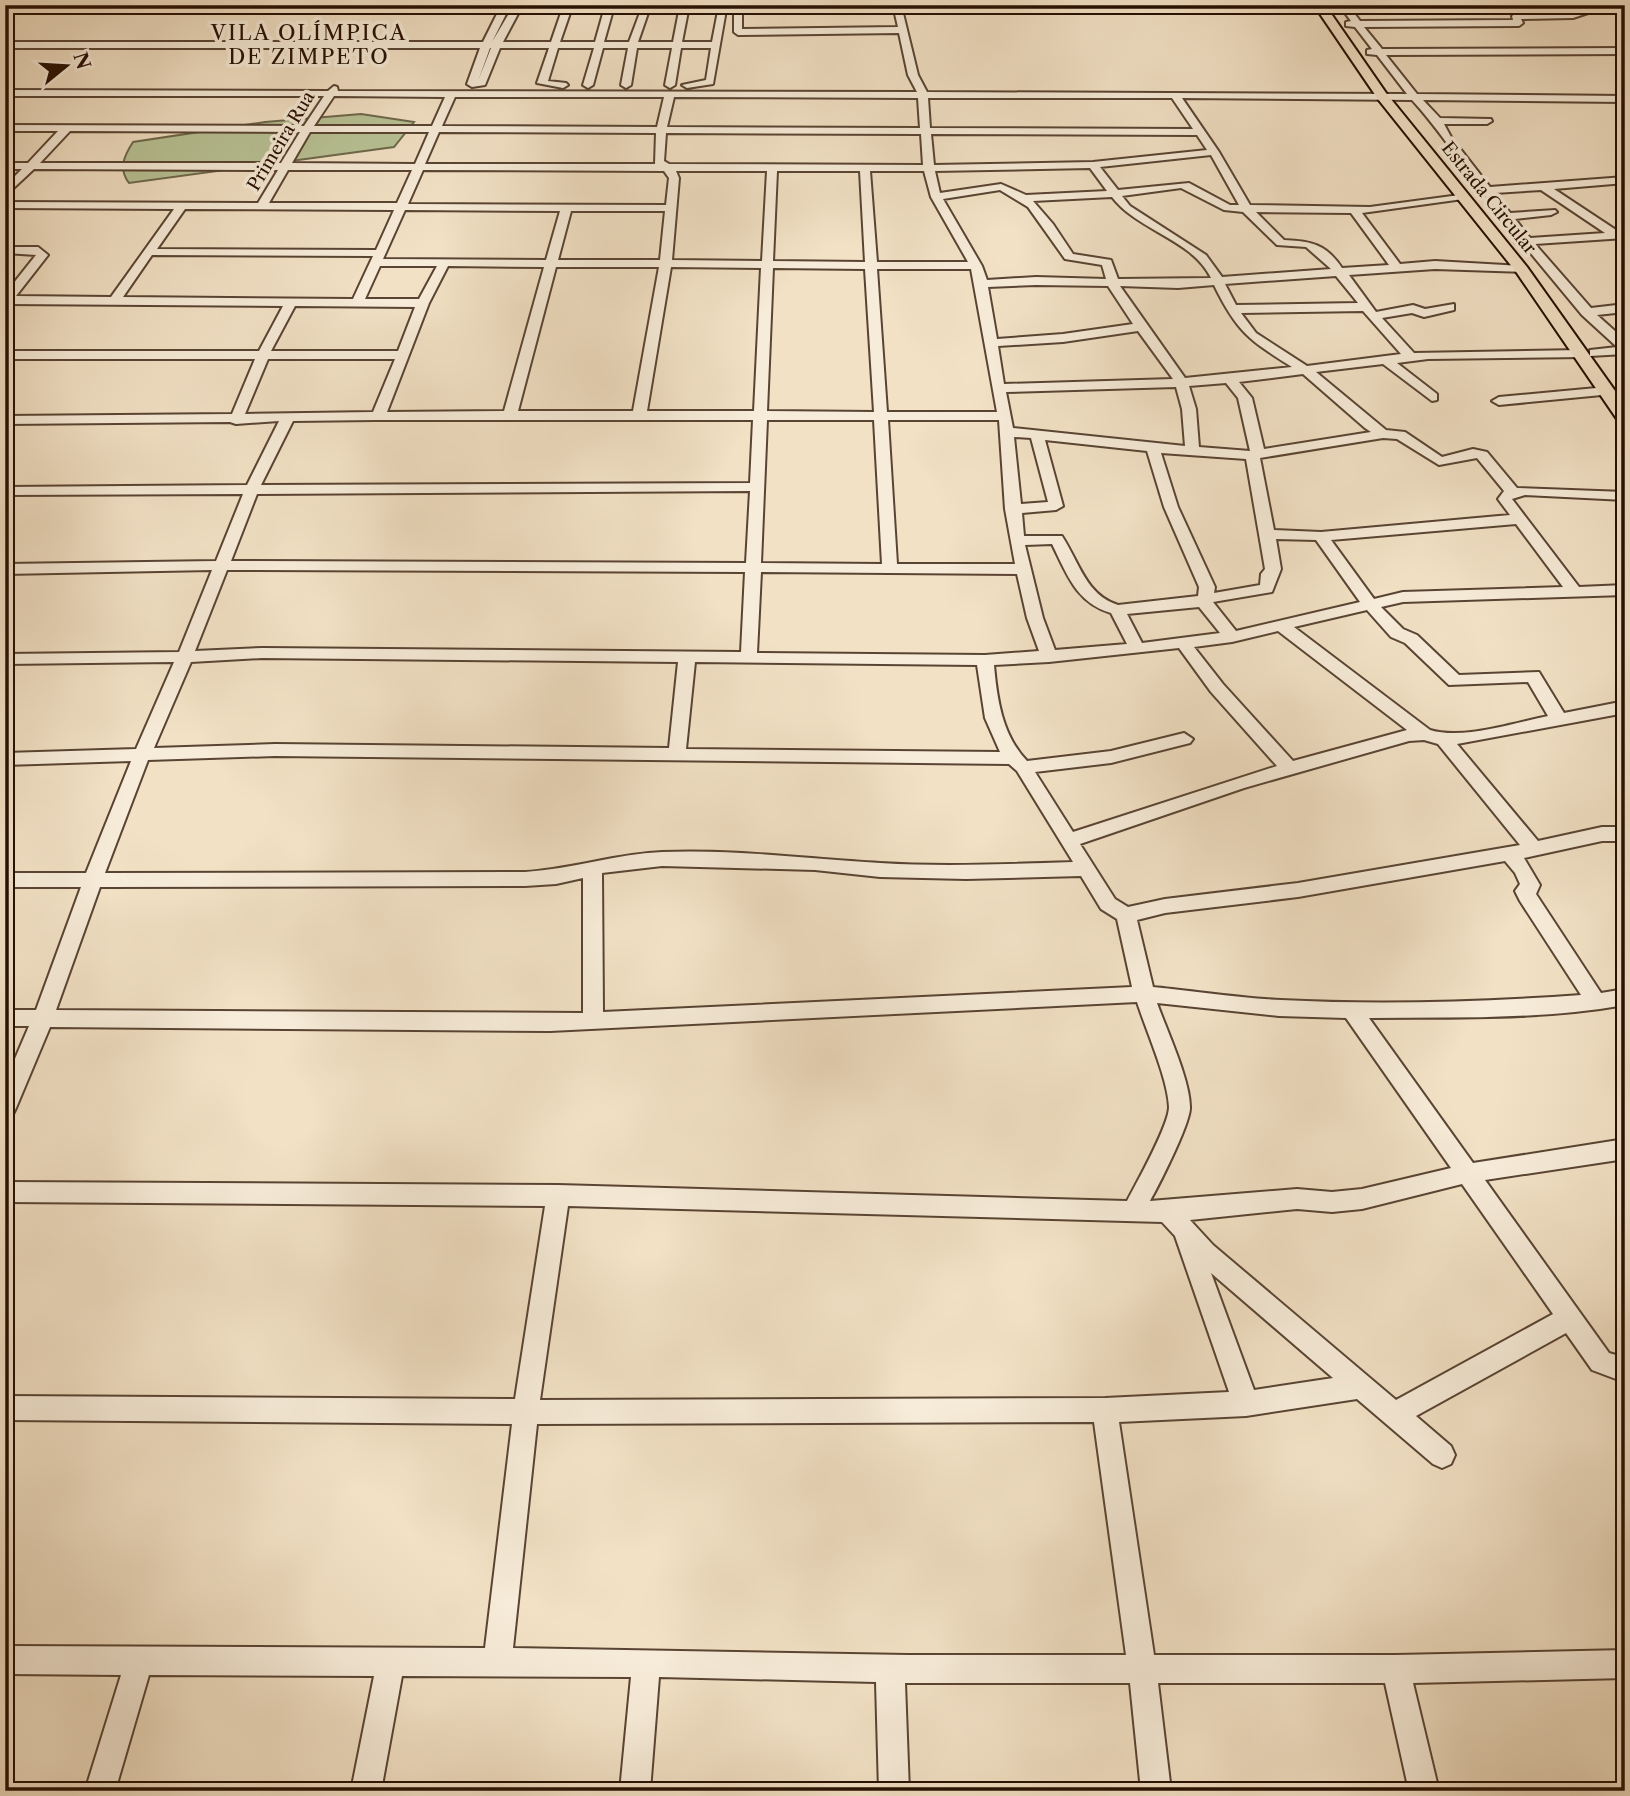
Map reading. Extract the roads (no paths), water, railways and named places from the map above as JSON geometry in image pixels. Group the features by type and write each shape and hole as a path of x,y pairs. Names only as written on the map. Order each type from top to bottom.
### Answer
{"main road":[{"path":"1319,5 1468,194 1521,243 1588,353 1625,395"},
{"path":"1331,5 1351,24 1389,94"},
{"name":"Estrada Circular","path":"1468,194 1522,270 1588,353 1607,391 1625,418"}],"street":[{"path":"738,5 738,32 904,30"},
{"path":"897,5 909,58 914,66 913,75 922,93 929,169 936,197 976,266 982,284 1005,416 1017,541 1035,618 1049,657"},
{"path":"1343,5 1351,24 1379,52 1414,97 1437,121 1446,138 1508,216 1521,243 1625,349"},
{"path":"511,6 482,83 472,84 486,44 511,6"},
{"path":"7,8 511,6 722,9 709,84 670,90 626,85 542,83 567,8"},
{"path":"588,85 609,8"},
{"path":"626,85 634,45 646,8"},
{"path":"639,416 665,265 674,178 672,172 662,167 659,162 662,130 684,8"},
{"path":"1351,24 1477,19 1519,23 1516,16 1573,15 1590,9 1625,9"},
{"path":"5,45 716,45"},
{"path":"1365,51 1625,51"},
{"path":"5,91 1389,94 1414,97 1625,99"},
{"path":"332,91 1389,94"},
{"name":"Primeira Rua","path":"261,207 332,91"},
{"path":"358,302 452,93"},
{"path":"1175,95 1214,152 1246,208 1279,241 1287,245 1309,244 1331,261 1410,356"},
{"path":"1437,121 1487,121"},
{"path":"5,128 1200,132"},
{"path":"5,193 67,128"},
{"path":"5,166 929,169 1093,165 1214,152"},
{"path":"1093,165 1113,194 1143,221 1202,257 1219,281 1232,309 1252,336 1302,368 1355,414 1383,433"},
{"path":"865,168 890,568"},
{"path":"749,657 770,266 772,169"},
{"path":"1022,198 1113,194 1185,186 1225,208 1354,210 1488,190 1625,180"},
{"path":"936,197 1001,187 1011,190 1045,220 1069,257 1107,262 1112,284 1182,383 1188,401 1192,452"},
{"path":"1544,187 1622,237"},
{"path":"5,205 671,208"},
{"path":"114,301 182,206"},
{"path":"510,415 566,208"},
{"path":"1354,210 1397,268"},
{"path":"1508,216 1551,212"},
{"path":"1521,243 1622,237"},
{"path":"5,250 38,250 42,255 6,300"},
{"path":"150,252 377,258 444,263 976,266"},
{"path":"378,417 423,303 444,263"},
{"path":"982,284 1037,281 1112,284 1219,281 1435,265 1522,270"},
{"path":"6,300 423,303"},
{"path":"236,420 263,355 291,301"},
{"path":"1232,309 1413,309 1425,313 1450,307"},
{"path":"1586,312 1625,308"},
{"path":"992,343 1063,338 1140,327"},
{"path":"998,388 1182,383 1410,356 1588,353 1625,349"},
{"path":"5,355 403,355"},
{"path":"1385,359 1432,397"},
{"path":"1116,610 1198,602 1266,589 1270,582 1269,574 1273,569 1245,398 1230,379"},
{"path":"1499,401 1607,391"},
{"path":"5,421 510,415 1005,416"},
{"path":"5,1108 43,1018 92,881 141,757 253,489 286,419"},
{"path":"1007,432 1192,452 1255,454 1310,448 1383,433 1400,435 1439,461 1473,453 1482,455 1514,493"},
{"path":"1012,509 1056,506 1037,434"},
{"path":"1153,448 1171,507 1207,587 1204,599"},
{"path":"5,491 758,487"},
{"path":"1573,590 1505,499 1508,494 1514,493 1625,496"},
{"path":"1267,534 1321,536 1518,519"},
{"path":"1321,536 1369,603 1397,633 1412,640 1455,681 1533,676 1559,720"},
{"path":"1017,541 1057,539 1080,583 1094,601 1122,615 1138,649"},
{"path":"5,569 1023,569"},
{"path":"5,659 185,657 262,653 985,660 1138,649 1232,637 1403,597 1625,590"},
{"path":"1204,599 1232,637"},
{"path":"1282,626 1423,734 1444,740 1625,706"},
{"path":"1184,644 1217,688 1288,767"},
{"path":"677,754 687,658"},
{"path":"985,660 988,695 1018,762 1108,904 1126,915 1165,906 1298,890 1509,854 1602,834 1625,834"},
{"path":"1068,841 1193,796 1288,767 1423,734"},
{"path":"5,759 141,757 275,750 677,754 1018,762 1111,757 1184,739"},
{"path":"1444,740 1534,849"},
{"path":"1509,854 1528,878 1530,885 1525,891 1527,896 1597,1002"},
{"path":"5,880 525,879 556,877 662,859 966,872 1084,869"},
{"path":"592,869 593,1021"},
{"path":"1126,915 1144,994 1176,1089 1180,1109 1155,1170 1134,1209"},
{"path":"5,1018 593,1021 1144,994 1279,1008 1351,1009 1507,1009 1597,1002 1625,997"},
{"path":"1351,1009 1601,1362 1616,1367 1625,1363"},
{"path":"5,1192 558,1195 1168,1212 1297,1199 1332,1202 1362,1199 1469,1173 1625,1149"},
{"path":"497,1664 526,1412 558,1195"},
{"path":"1168,1212 1185,1233 1442,1455"},
{"path":"1185,1233 1245,1404"},
{"path":"1395,1414 1569,1318"},
{"path":"5,1408 526,1412 1105,1410 1245,1404 1360,1386"},
{"path":"1105,1410 1142,1667 1156,1791"},
{"path":"5,1660 391,1660 497,1664 646,1662 890,1668 1396,1669 1625,1664"},
{"path":"366,1791 391,1660"},
{"path":"100,1791 139,1661"},
{"path":"635,1791 646,1662"},
{"path":"890,1668 894,1791"},
{"path":"1396,1669 1424,1791"}],"district":[{"name":"VILA OLÍMPICA DE ZIMPETO","path":"309,45"}]}
